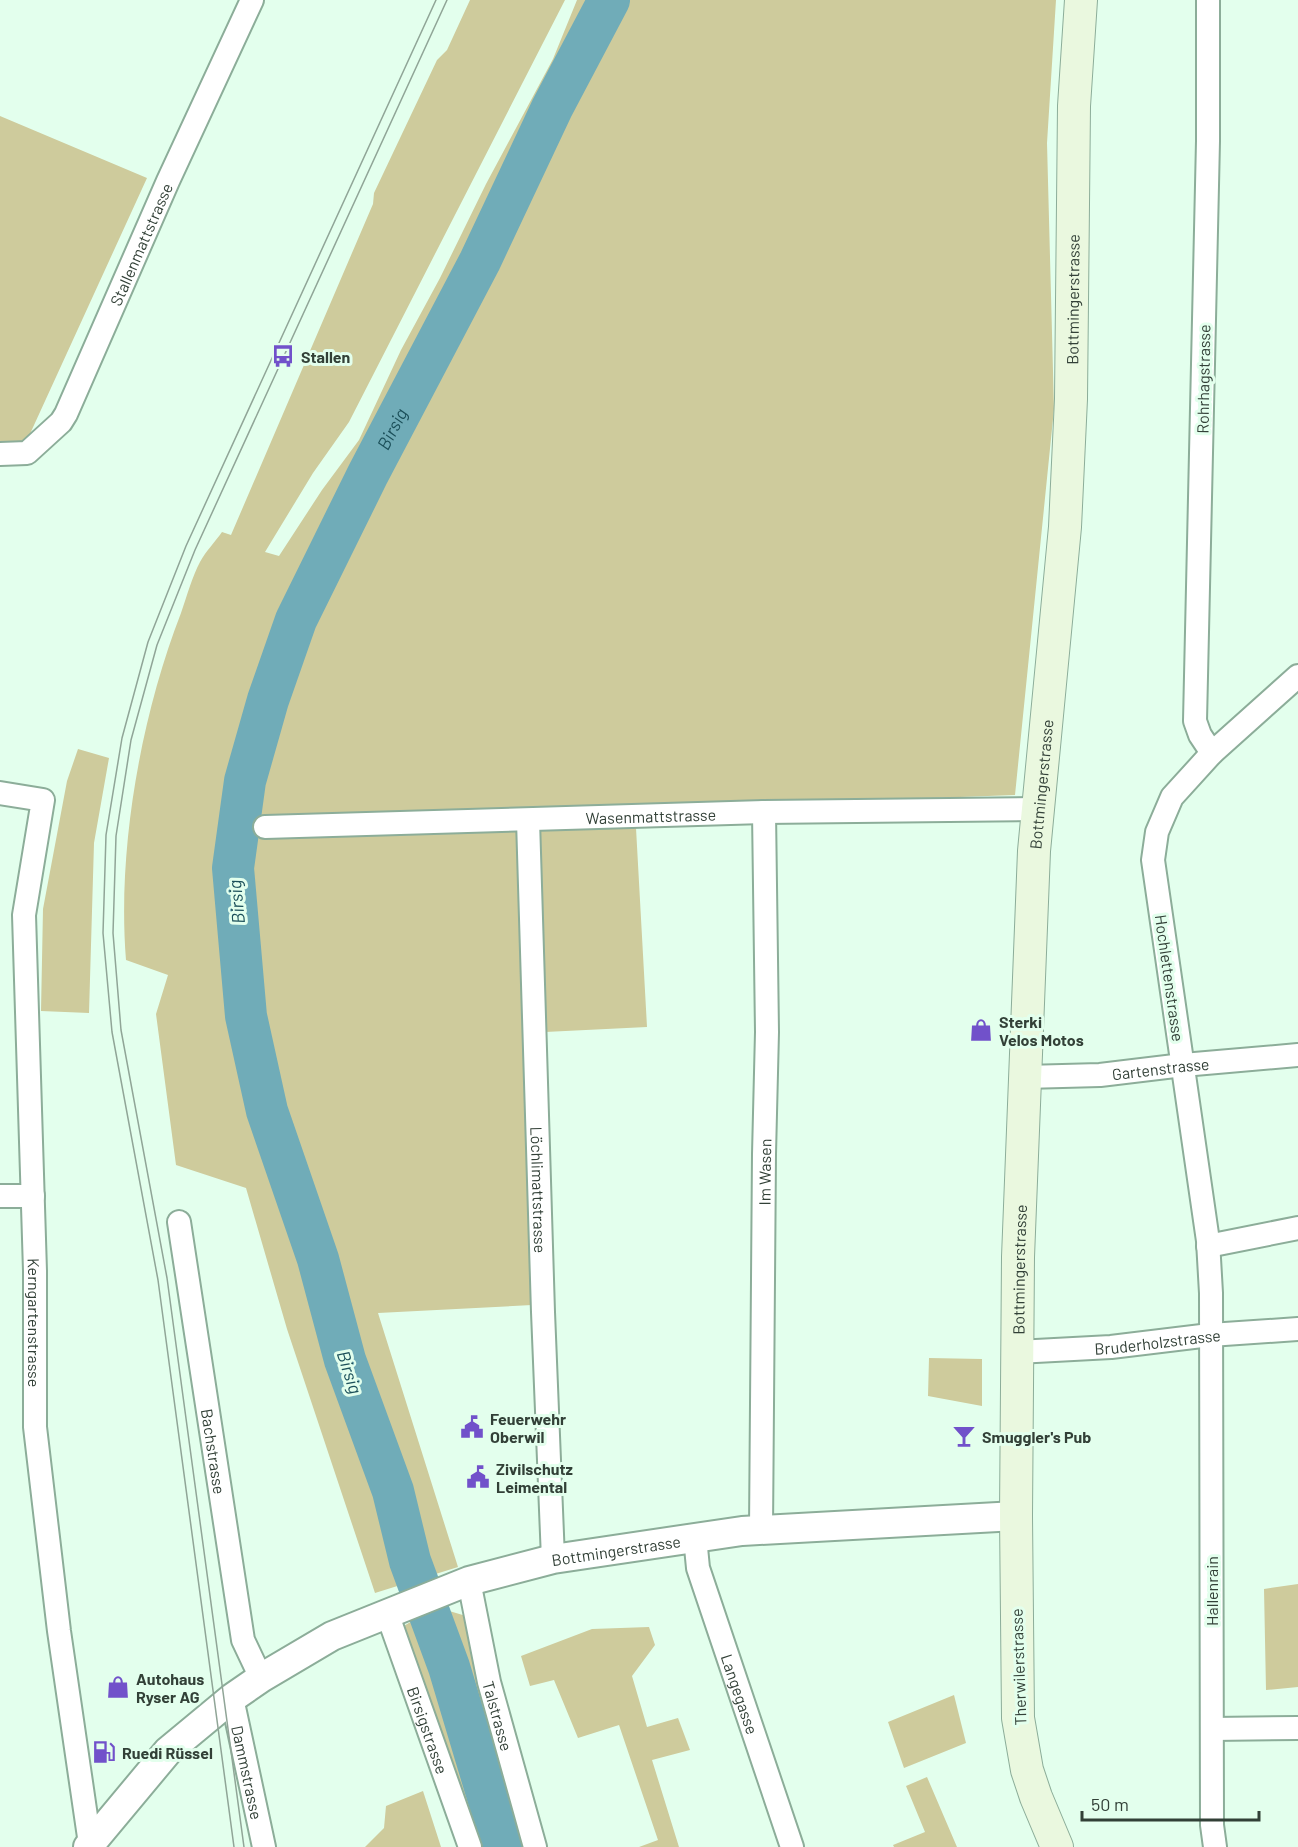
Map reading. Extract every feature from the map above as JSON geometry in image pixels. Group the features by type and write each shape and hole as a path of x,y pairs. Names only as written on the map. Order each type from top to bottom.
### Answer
{"main road":[{"name":"Bottmingerstrasse","path":"1016,1516 1018,1257 1030,909 1037,809 1065,527 1071,399 1074,106 1081,0"},
{"name":"Therwilerstrasse","path":"1016,1516 1017,1718 1027,1770 1057,1847"}],"street":[{"name":"Stallenmattstrasse","path":"0,454 27,453 61,422 66,414 168,181 252,0"},
{"name":"Rohrhagstrasse","path":"1208,0 1208,141 1195,722 1200,735 1212,753"},
{"name":"Hochlettenstrasse","path":"1210,1335 1208,1246 1153,860 1157,832 1172,797 1212,753 1298,676"},
{"name":"Kerngartenstrasse","path":"0,793 43,800 24,915 35,1271 35,1427 59,1631 89,1846"},
{"name":"Wasenmattstrasse","path":"265,826 764,812 1037,809"},
{"name":"Im Wasen","path":"761,1530 767,1032 764,812"},
{"name":"Löchlimattstrasse","path":"528,820 553,1559"},
{"name":"Gartenstrasse","path":"1025,1077 1100,1075 1298,1055"},
{"path":"0,1196 33,1196"},
{"name":"Bachstrasse","path":"179,1222 243,1640 261,1677"},
{"path":"1208,1246 1298,1228"},
{"name":"Bruderholzstrasse","path":"1017,1352 1111,1347 1210,1335 1298,1329"},
{"name":"Hallenrain","path":"1210,1335 1212,1825 1215,1847"},
{"name":"Bottmingerstrasse","path":"89,1846 168,1751 231,1698 261,1677 332,1636 469,1581 553,1559 694,1537 890,1521 1016,1516"},
{"name":"Langegasse","path":"694,1537 698,1568 792,1847"},
{"name":"Talstrasse","path":"469,1581 489,1682 535,1847"},
{"name":"Birsigstrasse","path":"387,1613 470,1847"},
{"name":"Dammstrasse","path":"231,1698 264,1847"},
{"path":"1212,1729 1298,1728"}],"shaded area":[{"path":"470,0 565,0 349,422 313,473 265,552 279,556 322,490 359,440 401,350 553,59 577,0 1056,0 1047,143 1054,409 1015,795 518,813 532,1305 378,1313 458,1567 375,1593 287,1329 246,1188 176,1165 156,1014 168,975 126,960 125,873 135,784 154,695 195,574 202,558 222,532 231,535 373,204 374,193 437,60 447,50"},
{"path":"0,116 147,178 24,447 0,445"},
{"path":"78,749 109,758 94,843 89,1013 41,1011 43,909 67,781"},
{"path":"636,828 647,1027 545,1032 537,830"},
{"path":"929,1358 982,1359 982,1406 928,1396"},
{"path":"1298,1584 1298,1687 1266,1690 1264,1589"},
{"path":"436,1607 466,1616 503,1778 524,1847 477,1847 402,1627"},
{"path":"649,1627 655,1645 632,1676 647,1727 678,1718 690,1750 652,1760 679,1847 639,1847 658,1840 619,1725 578,1738 554,1680 530,1686 521,1656 592,1629"},
{"path":"954,1695 966,1743 904,1768 888,1722"},
{"path":"927,1777 957,1847 894,1847 893,1845 925,1832 906,1786"},
{"path":"423,1791 441,1847 365,1847 384,1828 386,1806"}],"waterway":[{"name":"Birsig","path":"503,1847 449,1667 410,1561 393,1491 345,1360 318,1259 267,1111 246,1016 233,868 245,781 268,700 296,620 368,474 480,261 552,108 609,0"}],"tram line":[{"path":"234,1847 158,1280 112,1032 103,933 106,835 122,738 148,642 186,546 436,0"},
{"path":"244,1847 167,1278 121,1030 113,933 116,836 131,740 157,645 195,550 447,0"}],"place":[{"name":"Stallen","path":"283,356"},
{"name":"Sterki Velos Motos","path":"981,1030"},
{"name":"Feuerwehr Oberwil","path":"472,1427"},
{"name":"Smuggler's Pub","path":"964,1436"},
{"name":"Zivilschutz Leimental","path":"478,1477"},
{"name":"Autohaus Ryser AG","path":"118,1687"},
{"name":"Ruedi Rüssel","path":"104,1752"}]}
